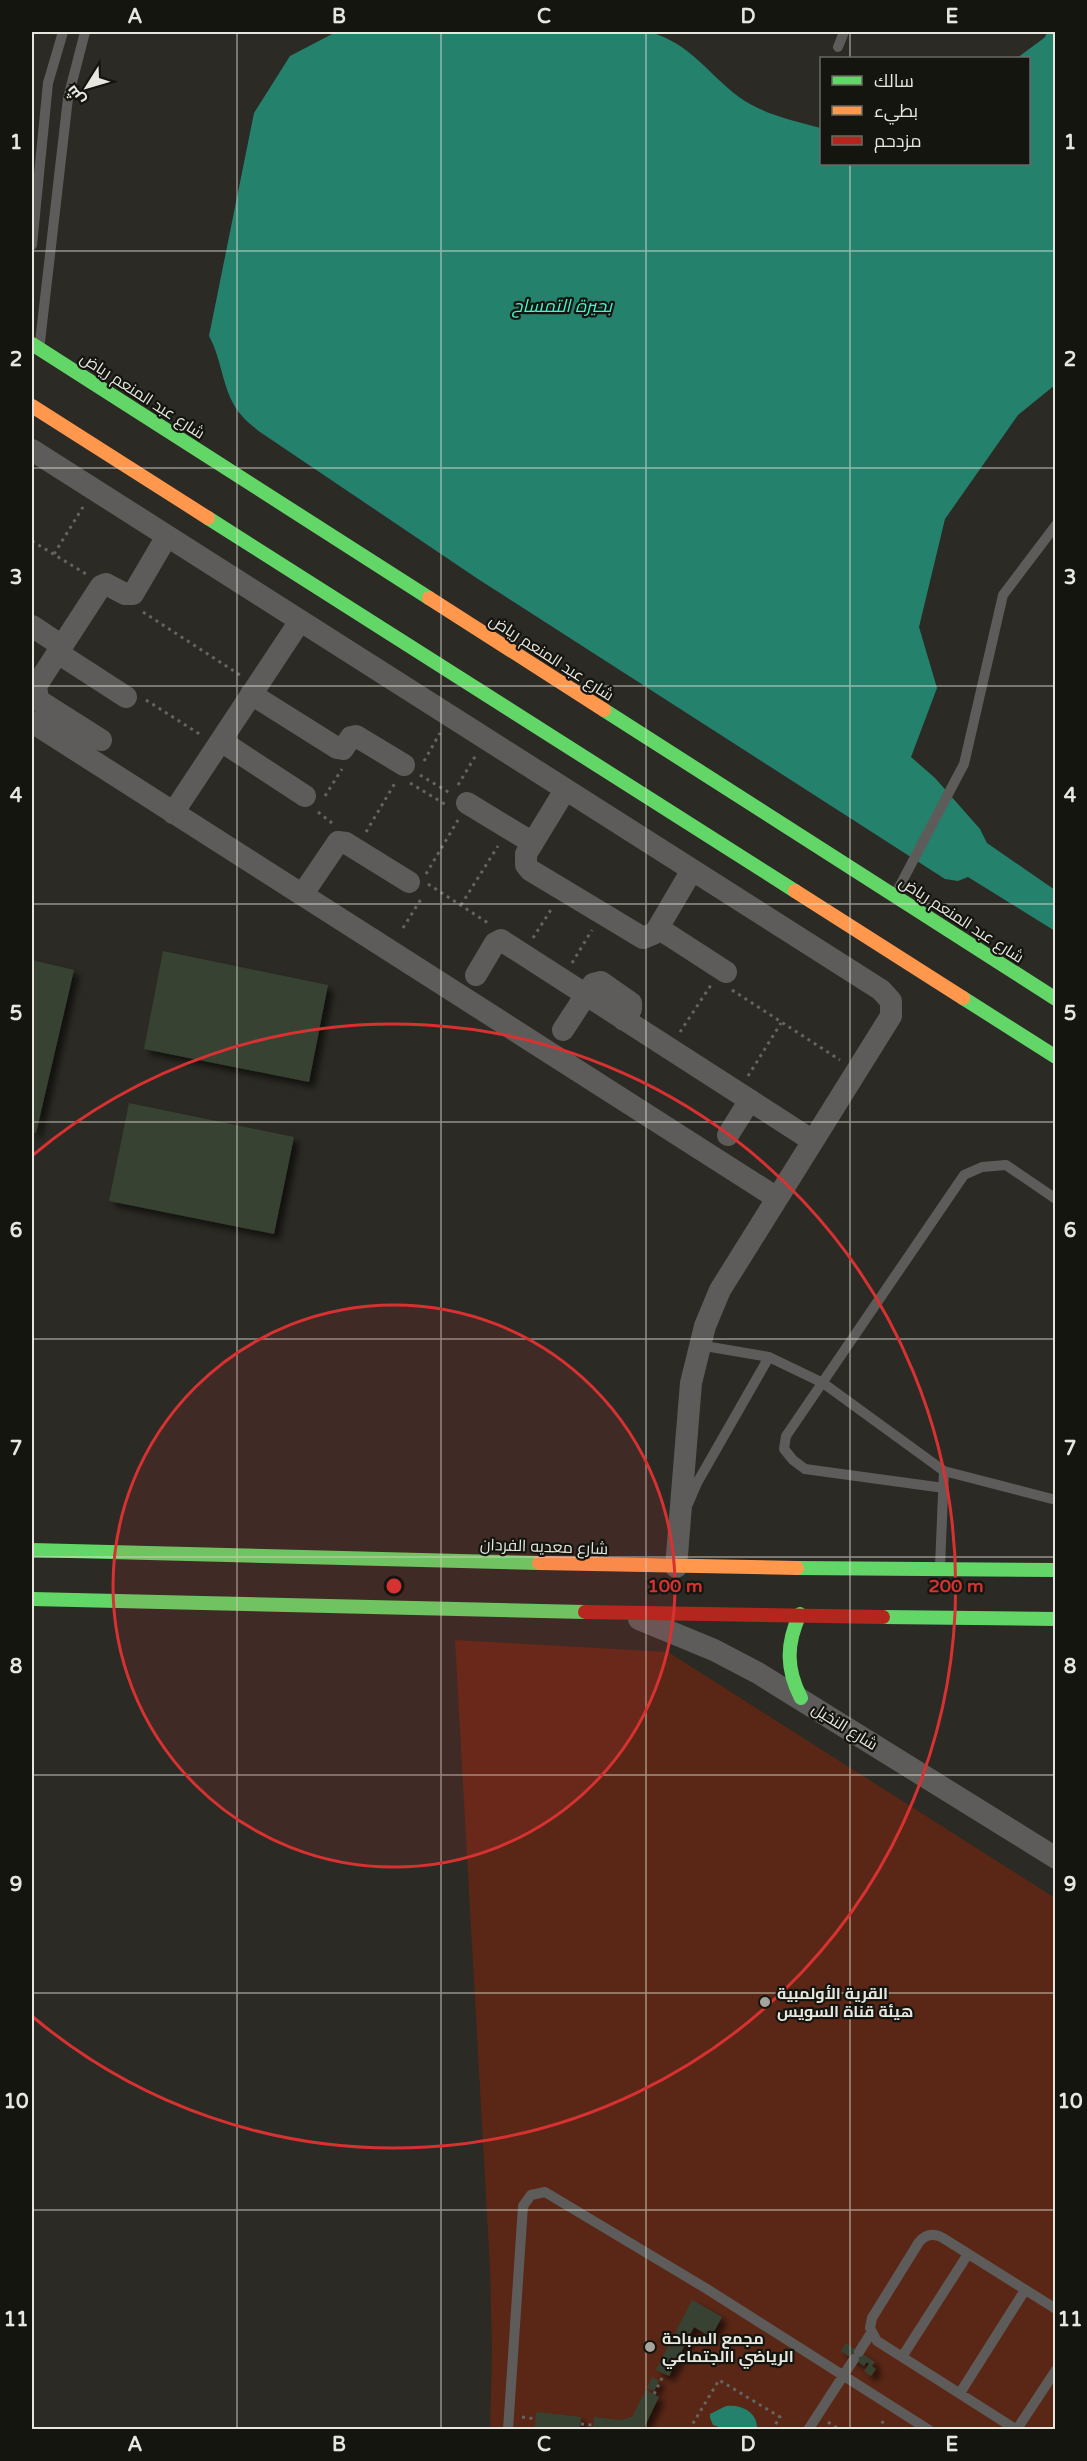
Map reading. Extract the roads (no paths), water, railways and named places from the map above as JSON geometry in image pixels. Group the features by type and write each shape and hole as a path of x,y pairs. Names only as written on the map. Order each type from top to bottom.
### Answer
{"main road":[{"name":"شارع عبد المنعم رياض","path":"35,346 894,896 967,948 1056,999"},
{"path":"32,406 1056,1058"},
{"path":"942,986 953,969"},
{"name":"شارع معديه الفردان","path":"32,1550 163,1552 426,1565 676,1568 940,1567 1056,1570"},
{"path":"162,1572 163,1552"},
{"path":"938,1587 940,1567"},
{"path":"32,1599 162,1596 425,1601 623,1613 935,1612 1056,1619"},
{"path":"800,1614 787,1647 792,1682 801,1698"}],"street":[{"path":"32,450 692,870 886,995 891,1001 891,1016 720,1290 699,1345 688,1402 676,1568"},
{"path":"101,740 41,702 35,696 36,686 103,584 129,595 135,591 167,536"},
{"path":"173,813 300,621"},
{"path":"32,626 60,650 126,697"},
{"path":"254,690 337,748 343,749 349,739 356,736 407,775"},
{"path":"32,723 777,1198"},
{"path":"220,741 305,796"},
{"path":"565,790 530,848 526,865 563,891 644,938 650,937 658,928 692,870"},
{"path":"461,809 530,848"},
{"path":"302,895 338,842 346,843 420,883"},
{"path":"658,928 722,979"},
{"path":"476,975 499,941 813,1141"},
{"path":"564,1030 586,995"},
{"path":"728,1135 744,1096"},
{"name":"شارع النخيل","path":"623,1613 714,1650 801,1698 1056,1858"}],"lane":[{"path":"32,245 48,83 63,32"},
{"path":"35,346 68,99 85,32"},
{"path":"838,46 844,32"},
{"path":"894,896 964,764 1003,595 1056,525"},
{"path":"944,1488 805,1469 784,1449 786,1436 964,1175 982,1167 1006,1165 1056,1199"},
{"path":"699,1345 769,1357 823,1383 944,1471 1056,1500"},
{"path":"678,1529 698,1483 769,1357"},
{"path":"940,1567 944,1471"},
{"path":"508,2430 523,2206 531,2195 538,2193 552,2195 707,2289 929,2430"},
{"path":"808,2430 871,2333 872,2318 923,2238 933,2234 938,2235 1056,2309"},
{"path":"902,2357 968,2254"},
{"path":"960,2393 1025,2290"},
{"path":"871,2333 877,2341 1017,2429 1056,2370"}],"water":[{"name":"بحيرة التمساح","path":"336,32 650,32 677,44 748,103 778,116 820,128 820,165 1030,165 1030,57 1018,57 1044,38 1048,32 1055,32 1055,385 1018,415 945,519 919,627 937,688 911,757 935,778 980,829 987,843 1055,890 1055,931 968,877 958,881 945,879 478,579 260,432 242,416 230,398 209,336 254,113 290,56"},
{"path":"726,2406 737,2406 748,2410 755,2418 757,2429 725,2429 713,2425 710,2414"}],"place":[{"name":"القرية الأولمبية هيئة قناة السويس","path":"765,2002"},
{"name":"مجمع السباحة الرياضي االجتماعي","path":"650,2347"}]}
